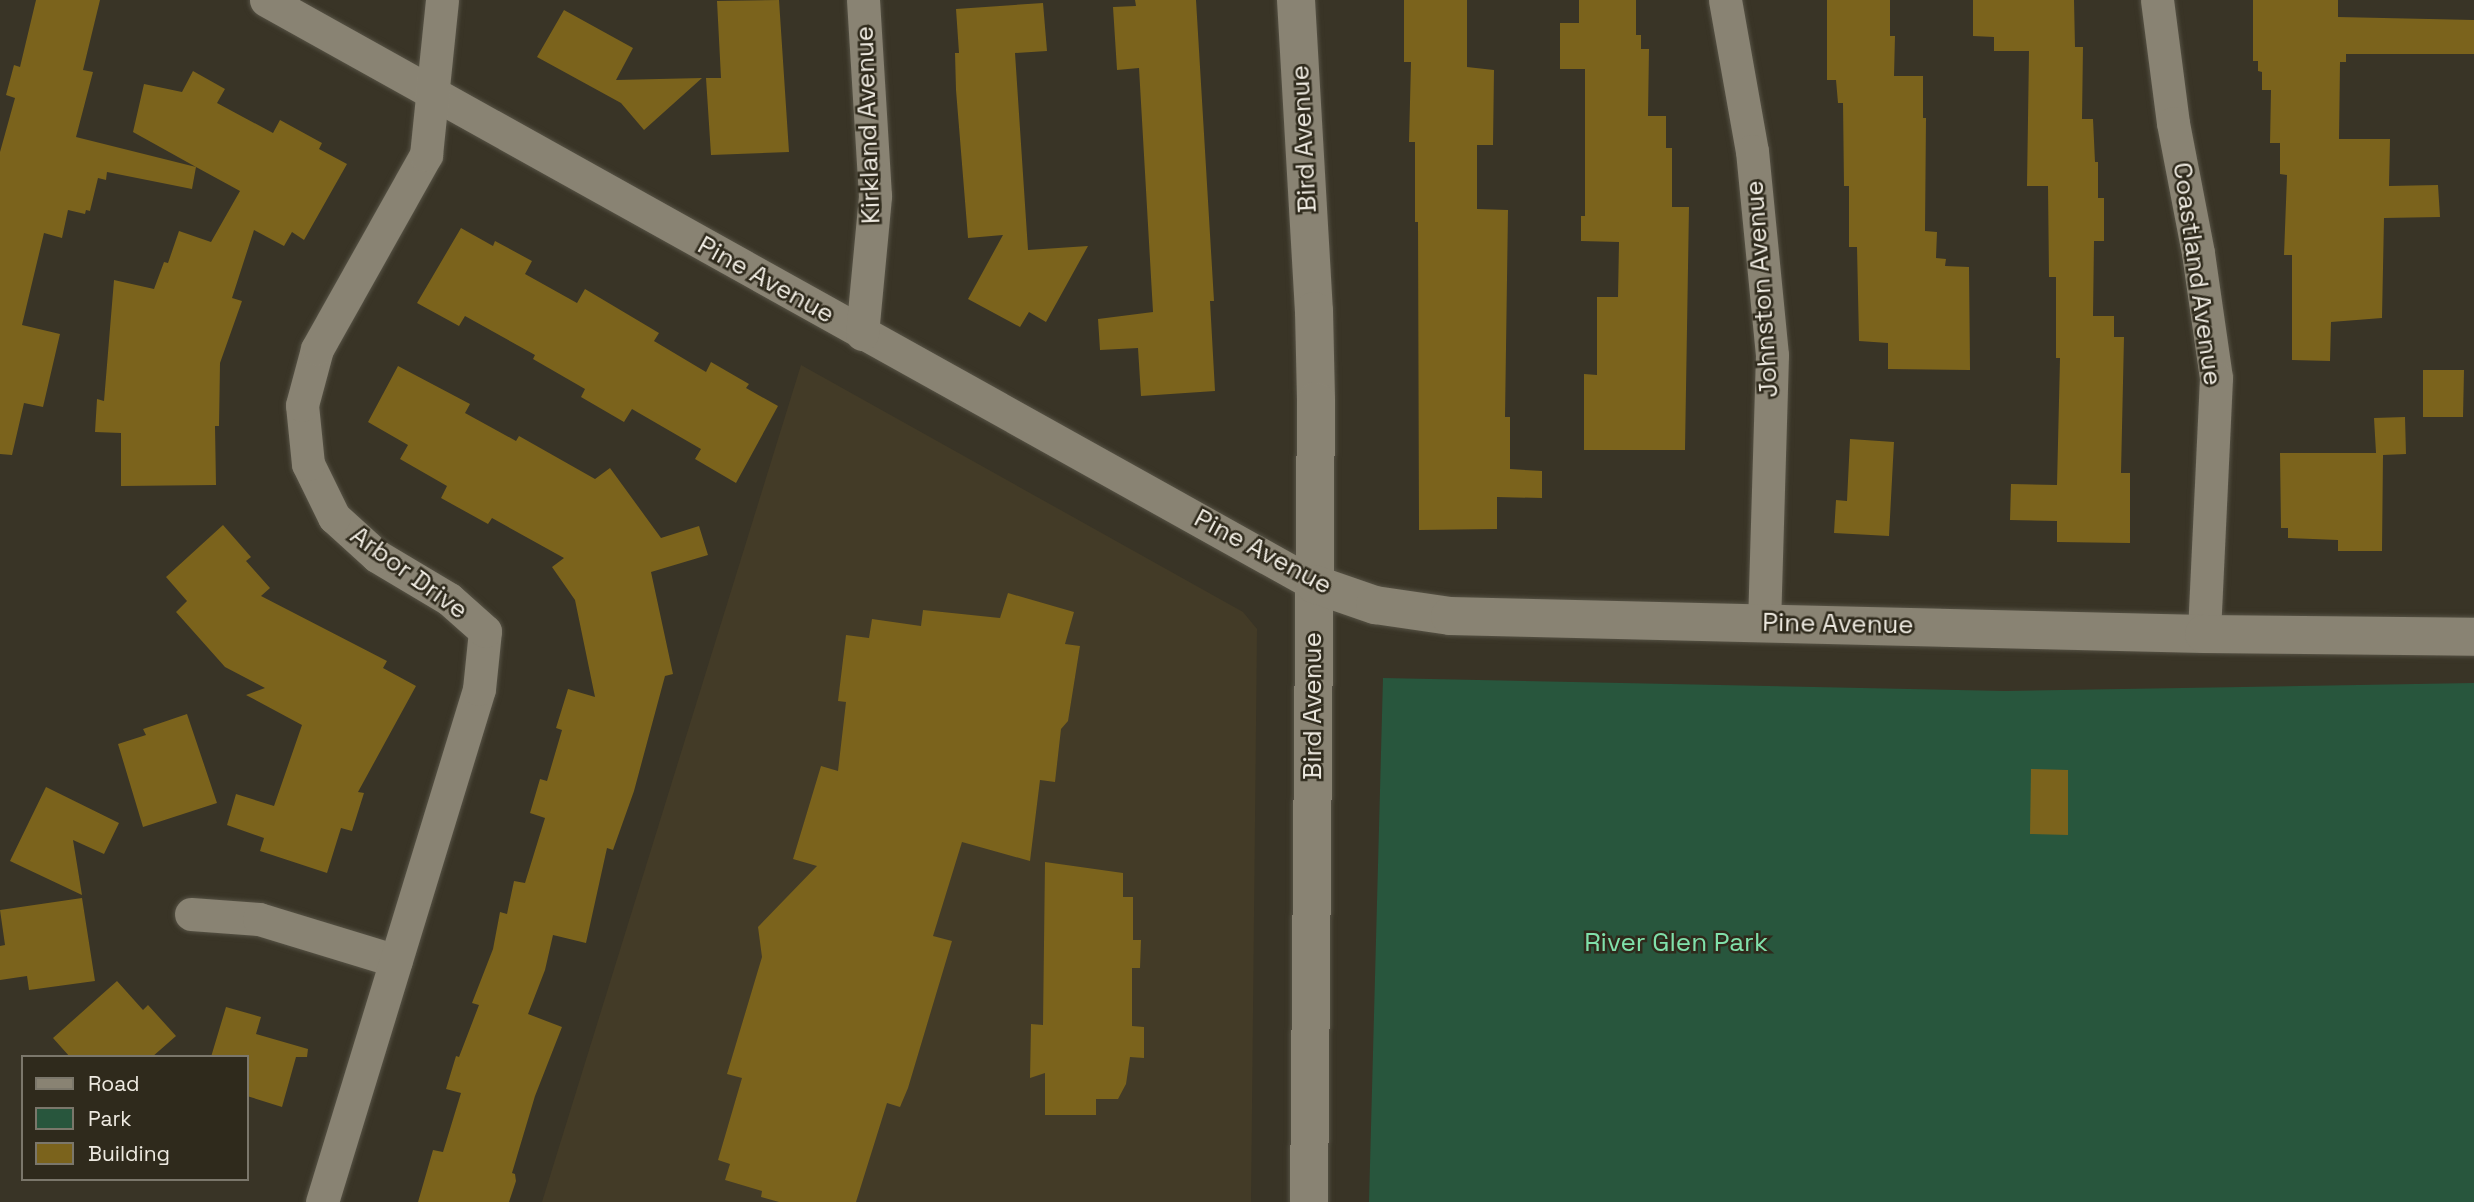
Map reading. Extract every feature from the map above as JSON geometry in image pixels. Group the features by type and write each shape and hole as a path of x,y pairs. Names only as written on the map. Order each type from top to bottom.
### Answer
{"street":[{"name":"Pine Avenue","path":"266,0 1314,584 1375,605 1450,616 2204,634 2474,637"},
{"name":"Arbor Drive","path":"321,1202 479,689 485,631 449,599 377,556 334,517 307,464 302,405 317,349 426,155 442,0"},
{"name":"Kirkland Avenue","path":"862,334 875,196 863,0"},
{"name":"Bird Avenue","path":"1296,0 1314,311 1309,1202"},
{"name":"Johnston Avenue","path":"1725,0 1752,151 1772,355 1764,622"},
{"name":"Coastland Avenue","path":"2157,0 2173,123 2198,253 2216,379 2204,634"},
{"path":"191,914 259,919 396,961"}],"shaded area":[{"path":"801,365 1243,612 1257,629 1251,1202 542,1202"}],"green space":[{"name":"River Glen Park","path":"1383,678 2005,691 2474,683 2474,1202 1369,1202"}],"building":[{"path":"36,0 100,0 83,70 93,72 76,137 196,167 192,189 107,172 106,180 98,178 90,211 86,210 85,214 68,210 62,238 44,233 22,325 60,334 43,407 24,403 12,455 0,454 0,152 15,98 6,95 14,65 20,67"},
{"path":"779,0 789,152 711,155 706,78 721,78 717,1"},
{"path":"1135,0 1196,0 1214,301 1210,301 1215,391 1141,396 1138,348 1100,350 1098,319 1153,312 1139,68 1117,70 1113,7 1136,6"},
{"path":"1404,0 1467,0 1467,67 1494,70 1493,145 1477,145 1477,209 1508,210 1505,417 1510,417 1510,469 1542,471 1542,498 1497,497 1497,529 1419,530 1418,222 1415,222 1415,142 1409,142 1411,62 1404,62"},
{"path":"1579,0 1636,0 1636,35 1641,35 1641,49 1649,49 1648,116 1666,116 1666,148 1672,148 1672,207 1689,207 1685,450 1584,450 1584,374 1597,375 1597,297 1618,297 1619,242 1581,241 1581,216 1585,216 1585,69 1560,69 1560,23 1579,23"},
{"path":"1827,0 1890,0 1890,36 1895,36 1894,76 1923,76 1923,118 1926,118 1925,231 1937,232 1936,258 1946,259 1945,266 1969,267 1970,370 1888,369 1888,343 1859,341 1857,247 1849,247 1849,186 1844,186 1843,103 1838,103 1836,80 1827,80"},
{"path":"1973,0 2074,0 2075,47 2083,47 2082,119 2093,119 2095,162 2098,162 2098,198 2104,198 2104,241 2094,241 2093,316 2114,316 2114,337 2124,337 2121,473 2130,473 2130,543 2057,542 2057,521 2010,520 2011,484 2057,485 2060,358 2056,358 2056,277 2049,277 2048,186 2027,186 2029,51 1994,51 1994,37 1973,36"},
{"path":"2253,0 2338,0 2338,17 2474,20 2474,54 2346,54 2346,62 2340,62 2339,139 2390,139 2389,186 2438,185 2440,217 2384,218 2382,318 2331,322 2330,361 2292,360 2292,255 2284,255 2287,175 2280,174 2280,143 2270,143 2271,90 2262,90 2262,72 2258,71 2258,61 2253,61"},
{"path":"1043,3 1047,51 1015,53 1028,250 1088,246 1046,322 1029,312 1020,327 968,299 1003,235 968,238 956,90 955,53 959,53 956,9"},
{"path":"564,10 633,48 616,80 702,78 644,130 621,103 537,57"},
{"path":"193,71 225,89 217,103 273,133 280,120 322,143 319,149 347,164 304,240 292,232 284,246 254,230 232,298 242,301 220,363 219,426 215,426 216,485 121,486 121,433 95,432 97,399 104,401 114,280 154,289 164,262 168,263 179,231 211,242 240,191 133,132 144,84 182,92"},
{"path":"461,228 493,246 495,241 532,261 525,274 577,303 585,289 659,333 654,341 706,372 711,362 749,384 746,388 778,406 736,483 695,459 701,449 632,409 624,422 581,397 585,389 533,359 535,355 465,316 459,326 417,303"},
{"path":"398,366 470,404 465,413 516,441 519,436 595,479 610,468 661,538 699,526 708,555 651,572 673,674 665,676 634,791 613,850 607,848 586,943 553,935 545,970 528,1014 562,1027 535,1096 512,1173 515,1174 516,1181 509,1202 418,1202 433,1150 443,1152 461,1093 446,1089 456,1056 459,1057 479,1005 472,1003 493,949 500,912 507,914 514,881 525,883 545,818 530,813 540,779 547,781 562,730 556,728 568,689 595,697 575,600 552,567 564,558 492,518 488,524 441,498 447,486 400,459 408,445 368,422"},
{"path":"2423,370 2464,370 2463,417 2423,417"},
{"path":"2405,417 2406,454 2383,455 2382,551 2338,551 2338,540 2288,538 2288,528 2281,528 2280,453 2376,453 2374,418"},
{"path":"1850,439 1894,442 1889,536 1834,533 1836,500 1847,501"},
{"path":"223,525 251,557 246,561 270,588 261,596 387,661 383,668 416,686 358,792 364,793 352,831 341,828 327,873 260,851 264,838 227,825 236,794 274,806 302,725 246,695 265,688 225,667 176,612 187,601 166,577"},
{"path":"1008,593 1074,612 1065,644 1080,646 1068,721 1061,729 1055,782 1040,780 1030,861 962,842 933,936 952,941 908,1088 900,1107 887,1103 856,1202 779,1202 761,1197 762,1191 725,1180 730,1164 718,1160 742,1078 727,1074 762,957 758,927 817,866 793,859 821,766 838,771 846,702 838,701 846,635 869,638 872,619 921,626 923,610 1000,618"},
{"path":"187,714 217,803 143,827 118,744 146,735 143,729"},
{"path":"2031,769 2068,770 2068,835 2030,834"},
{"path":"46,787 119,823 104,854 73,840 82,895 10,861"},
{"path":"1045,862 1123,873 1123,897 1133,897 1133,940 1141,940 1140,968 1132,968 1132,1026 1144,1027 1144,1058 1130,1057 1126,1084 1118,1099 1096,1099 1096,1115 1045,1115 1045,1073 1030,1078 1031,1024 1043,1025"},
{"path":"82,898 95,981 29,990 27,976 0,980 0,946 5,945 0,910"},
{"path":"117,981 143,1010 148,1005 176,1036 154,1055 68,1055 53,1038"},
{"path":"226,1007 261,1017 256,1034 308,1049 307,1057 296,1057 282,1107 248,1096 248,1055 212,1055"}]}
